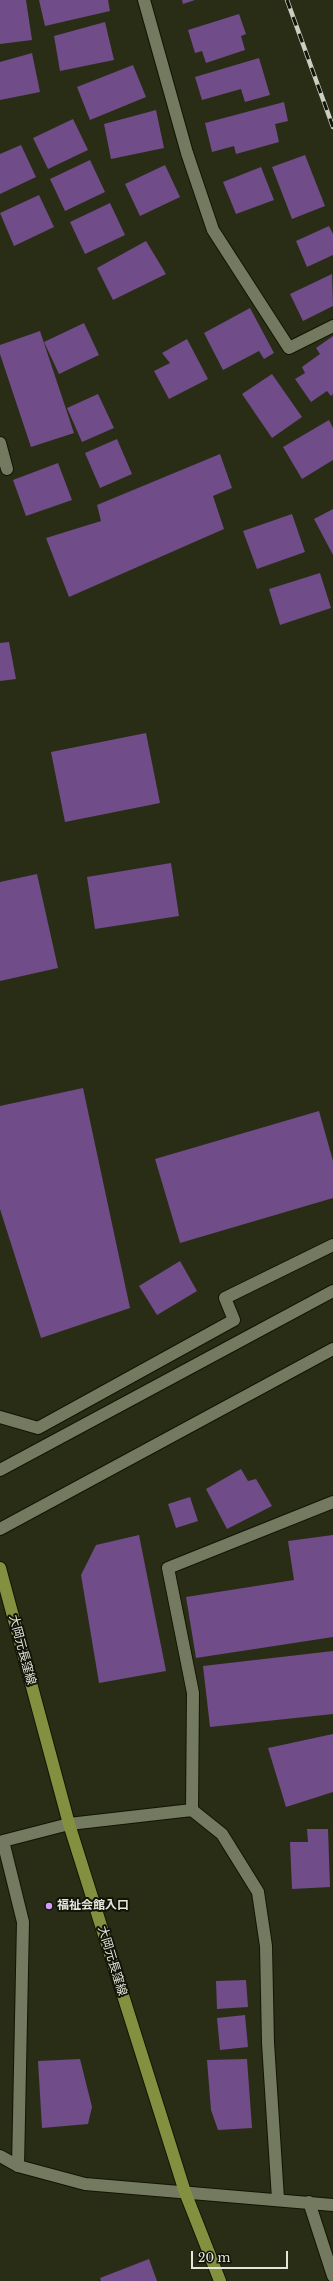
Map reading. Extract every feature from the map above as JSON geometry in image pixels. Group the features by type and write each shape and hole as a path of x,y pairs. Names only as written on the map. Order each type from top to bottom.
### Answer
{"main road":[{"name":"大岡元長窪線","path":"0,1568 69,1824 185,2192 220,2281"}],"street":[{"path":"144,0 187,153 213,230 289,348 333,326"},
{"path":"0,443 6,469"},
{"path":"0,1417 38,1428 234,1320 225,1298 333,1245"},
{"path":"0,1470 333,1291"},
{"path":"0,1529 333,1349"},
{"path":"192,1810 193,1693 168,1568 333,1502"},
{"path":"18,2166 23,1922 3,1841 69,1824 192,1810 222,1834 258,1892 266,1946 268,2043 278,2199"},
{"path":"0,2156 18,2166 85,2184 278,2199 333,2205"},
{"path":"309,2202 333,2276"}],"building":[{"path":"0,0 26,0 32,40 0,44"},
{"path":"39,0 108,0 110,11 45,26"},
{"path":"182,0 195,0 183,4"},
{"path":"239,14 246,34 241,36 245,50 206,63 202,51 195,53 188,30"},
{"path":"105,22 114,60 60,71 54,36"},
{"path":"32,53 40,92 0,100 0,62"},
{"path":"259,58 270,95 245,102 241,89 202,100 195,77"},
{"path":"133,65 146,97 90,120 77,87"},
{"path":"284,102 288,121 275,124 279,142 236,154 234,146 212,152 205,123"},
{"path":"156,110 164,148 111,159 104,124"},
{"path":"73,119 88,150 48,169 33,138"},
{"path":"21,145 36,177 0,194 0,154"},
{"path":"305,155 325,206 292,219 272,167"},
{"path":"90,160 105,192 65,211 50,179"},
{"path":"165,165 180,197 140,216 125,184"},
{"path":"261,167 274,200 236,214 223,182"},
{"path":"39,195 54,227 14,246 0,213"},
{"path":"110,203 125,235 85,254 70,222"},
{"path":"329,226 333,234 333,255 307,267 296,241"},
{"path":"146,241 166,274 113,300 97,268"},
{"path":"332,274 333,306 303,321 290,294"},
{"path":"250,308 274,353 264,359 259,351 223,370 204,333"},
{"path":"84,323 99,355 59,374 44,342"},
{"path":"40,331 74,433 31,447 0,354 0,345"},
{"path":"333,336 333,394 331,396 327,391 311,402 295,379 305,373 302,367 320,354 316,348"},
{"path":"187,339 208,379 169,399 154,371 170,363 162,353"},
{"path":"272,374 302,417 272,438 242,394"},
{"path":"98,394 114,428 82,442 67,408"},
{"path":"329,420 333,428 333,460 302,479 283,447"},
{"path":"117,439 132,474 100,488 85,453"},
{"path":"220,454 232,488 213,496 224,529 69,597 46,538 101,521 97,505"},
{"path":"58,463 72,500 26,516 13,480"},
{"path":"333,509 333,555 314,519"},
{"path":"292,514 305,552 257,569 243,531"},
{"path":"320,573 331,608 280,625 269,589"},
{"path":"9,642 16,679 0,681 0,643"},
{"path":"146,733 160,803 65,822 51,752"},
{"path":"171,863 179,916 95,929 87,877"},
{"path":"37,874 58,968 0,981 0,882"},
{"path":"83,1088 130,1308 41,1338 0,1209 0,1106"},
{"path":"319,1111 333,1161 333,1198 180,1243 155,1159"},
{"path":"180,1261 197,1291 157,1315 139,1286"},
{"path":"241,1469 248,1481 256,1479 272,1506 227,1529 206,1489"},
{"path":"190,1497 198,1521 176,1528 168,1504"},
{"path":"139,1535 166,1671 99,1683 81,1575 96,1545"},
{"path":"333,1535 333,1637 196,1658 186,1597 294,1580 288,1541"},
{"path":"333,1651 333,1714 210,1727 203,1666"},
{"path":"333,1734 333,1792 286,1807 268,1748"},
{"path":"307,1829 328,1829 330,1887 292,1889 290,1842 308,1842"},
{"path":"246,1980 248,2007 217,2009 216,1981"},
{"path":"245,2015 248,2047 220,2050 217,2018"},
{"path":"80,2059 92,2107 88,2124 42,2128 38,2061"},
{"path":"247,2059 252,2128 218,2130 211,2110 207,2060"},
{"path":"149,2259 157,2281 101,2281 100,2278"}],"railway":[{"path":"287,0 333,127"}],"place":[{"name":"福祉会館入口","path":"49,1906"}]}
